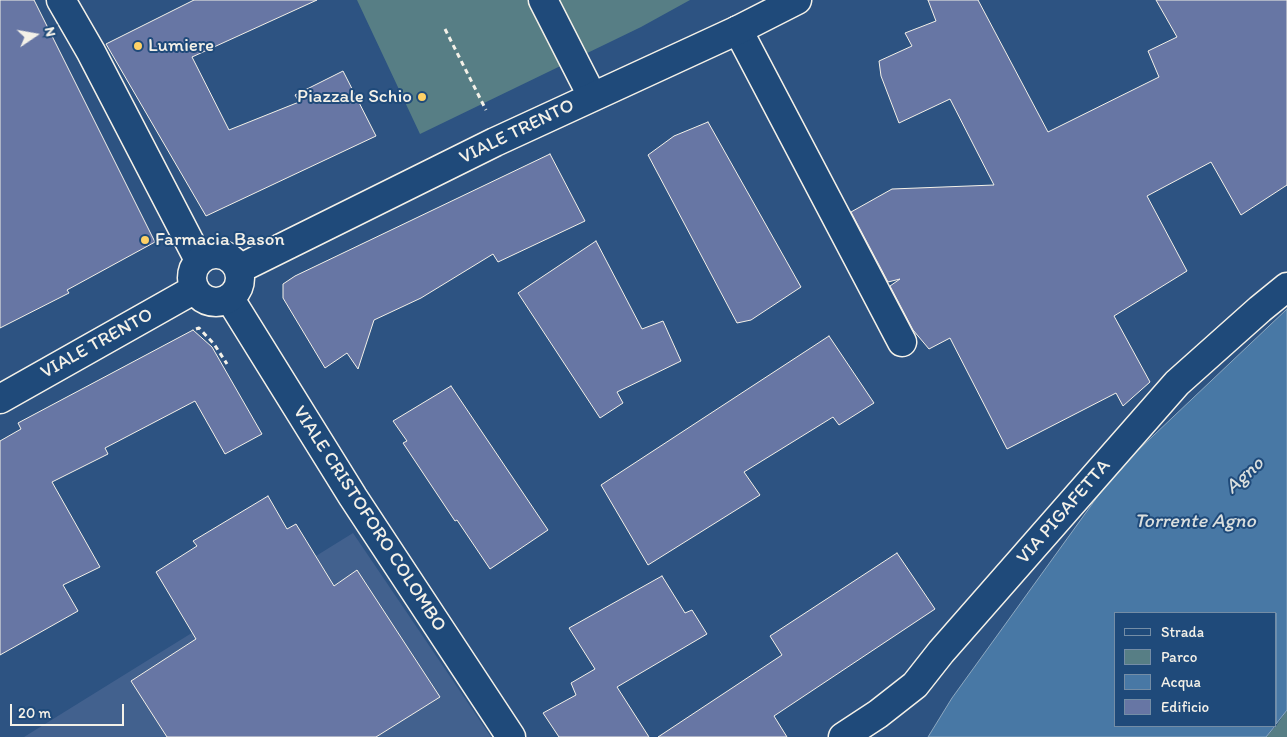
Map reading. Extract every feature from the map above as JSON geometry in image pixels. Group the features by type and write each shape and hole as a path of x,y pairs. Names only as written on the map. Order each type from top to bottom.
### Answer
{"street":[{"path":"61,0 91,52 199,260"},
{"path":"543,0 592,96"},
{"name":"VIALE TRENTO","path":"239,269 592,96 738,30 797,0"},
{"path":"738,30 902,342"},
{"path":"221,254 235,261 239,269 241,277 240,286 236,293 222,302 206,300 195,289 192,282 192,274 199,260 206,256 221,254"},
{"name":"VIA PIGAFETTA","path":"842,737 878,714 915,685 940,652 1177,383 1287,287"},
{"name":"VIALE TRENTO","path":"0,399 195,289"},
{"name":"VIALE CRISTOFORO COLOMBO","path":"230,298 352,497 511,737"}],"path":[{"path":"445,29 502,140"}],"shaded area":[{"path":"353,533 491,737 24,737"}],"green space":[{"name":"Piazzale Schio","path":"357,0 690,0 641,27 420,134"},
{"path":"1287,710 1287,737 1266,737 1277,727"}],"water":[{"name":"Torrente Agno","path":"1287,309 1287,710 1277,723 1277,612 1114,612 1114,727 1274,727 1266,737 928,737 952,698 1116,471"}],"building":[{"path":"0,0 34,0 155,242 67,290 69,293 0,328"},
{"path":"194,0 317,0 192,57 229,130 299,102 295,95 343,71 376,136 206,216 106,44"},
{"path":"928,0 978,0 1048,132 1159,77 1148,51 1177,37 1156,0 1287,0 1287,185 1241,215 1211,162 1147,196 1187,271 1114,316 1150,382 1123,406 1116,393 1007,449 950,338 929,349 913,330 890,286 900,279 888,282 851,212 892,189 994,185 950,99 899,123 881,76 879,61 912,46 905,33 936,21"},
{"path":"708,122 801,287 751,320 737,323 648,155 674,136"},
{"path":"550,154 585,221 498,262 493,254 421,298 374,320 358,369 347,353 325,368 283,298 283,284 295,276"},
{"path":"596,241 642,329 663,321 681,361 617,392 623,403 600,418 518,293"},
{"path":"193,330 212,347 262,434 225,454 195,401 105,448 108,454 52,482 100,567 63,585 78,611 0,655 0,441 21,429 18,423"},
{"path":"829,336 874,403 839,425 833,417 744,472 760,495 648,565 601,485"},
{"path":"451,386 548,530 490,569 457,520 455,521 403,443 407,441 393,421"},
{"path":"268,496 287,529 296,524 334,586 357,570 440,697 376,737 167,737 131,681 196,639 156,572 197,546 193,541"},
{"path":"897,553 935,609 774,716 787,737 658,737 782,655 770,636"},
{"path":"662,576 685,613 692,610 707,634 617,687 649,737 559,737 543,713 576,695 571,683 595,669 569,628"}],"place":[{"name":"Lumiere","path":"138,46"},
{"name":"Piazzale Schio","path":"422,97"},
{"name":"Farmacia Bason","path":"145,240"}],"water label":[{"name":"Agno","path":"1245,476"}]}
